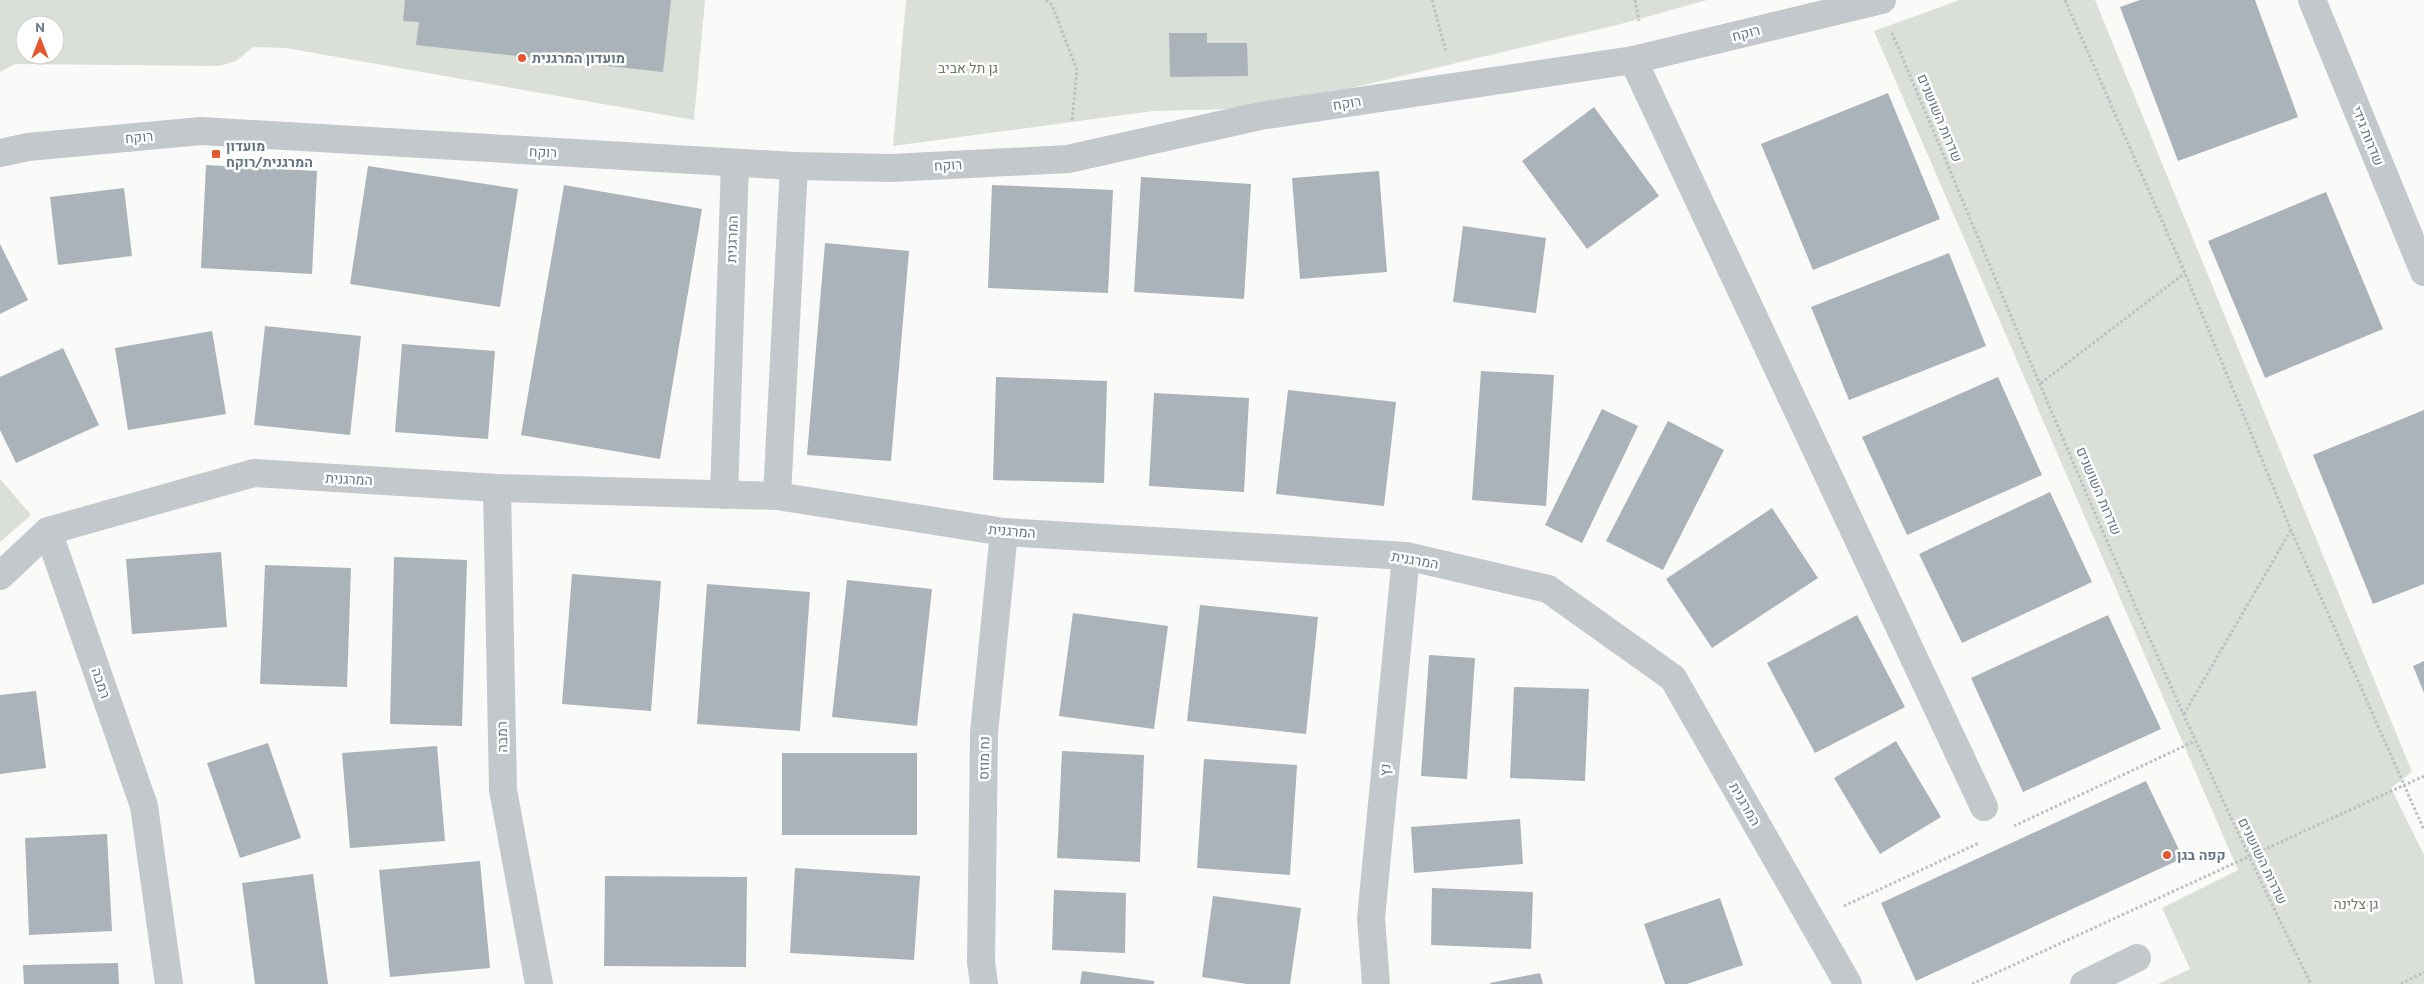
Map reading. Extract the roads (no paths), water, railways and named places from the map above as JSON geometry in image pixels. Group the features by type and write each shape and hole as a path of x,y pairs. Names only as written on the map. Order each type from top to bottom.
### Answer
{"street":[{"name":"שדרות גידי","path":"2312,0 2424,272"},
{"name":"רוקח","path":"0,153 28,147 201,131 794,166 892,168 1068,159 1260,116 1633,60 1880,1"},
{"path":"1633,60 1984,806"},
{"name":"המרגנית","path":"724,495 734,163"},
{"path":"778,496 794,166"},
{"name":"המרגנית","path":"0,576 48,531 254,473 497,488 778,496 1004,532 1406,556 1548,588 1673,678 1848,984"},
{"name":"רמבה","path":"497,488 502,790 539,984"},
{"name":"רמבה","path":"48,531 144,806 169,984"},
{"name":"נח מוזס","path":"984,984 981,962 984,733 1004,532"},
{"name":"נץ","path":"1376,984 1371,918 1406,556"},
{"path":"2084,984 2137,958"}],"place":[{"name":"מועדון המרגנית","path":"522,58"},
{"name":"מועדון המרגנית/רוקח","path":"216,154"},
{"name":"קפה בגן","path":"2167,855"}],"park label":[{"name":"גן תל אביב","path":"968,68"},
{"name":"גן צלינה","path":"2356,904"}]}
